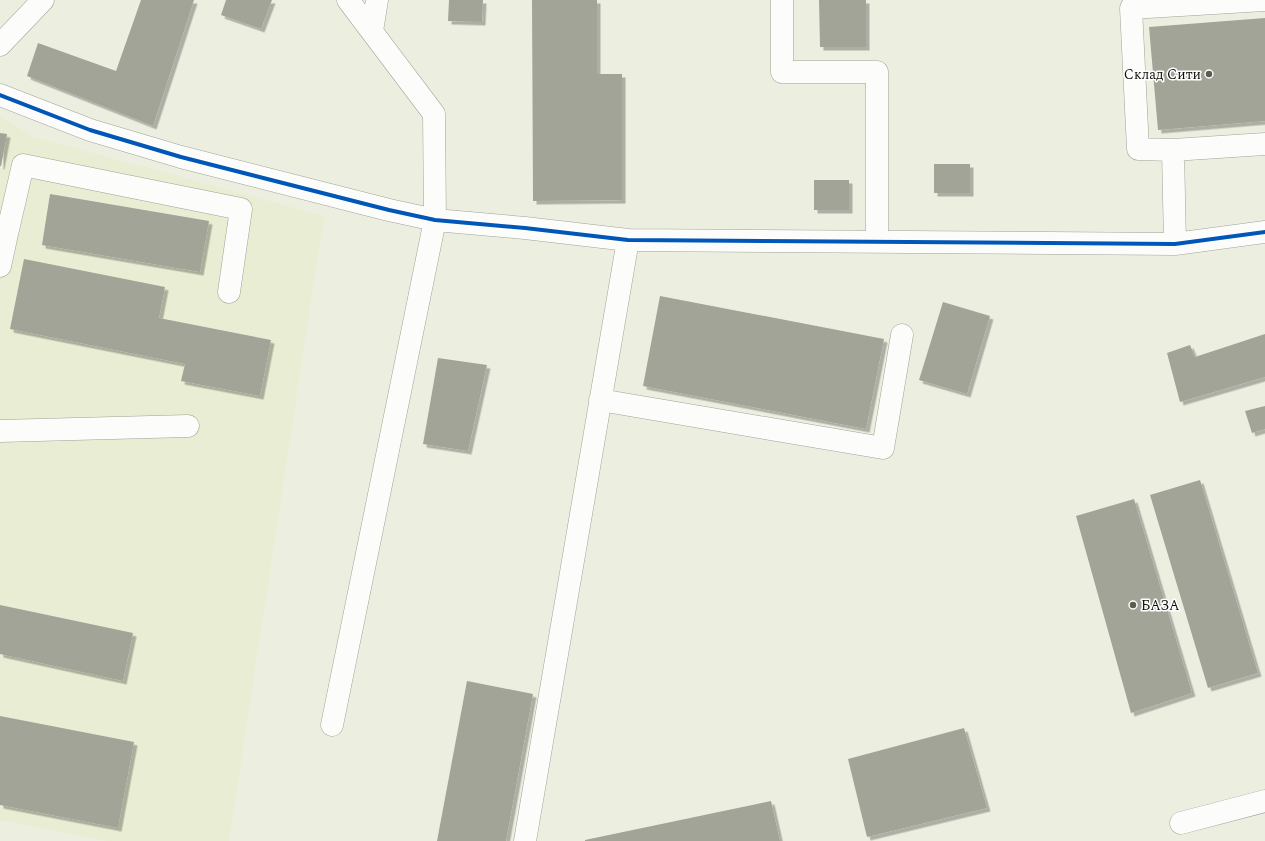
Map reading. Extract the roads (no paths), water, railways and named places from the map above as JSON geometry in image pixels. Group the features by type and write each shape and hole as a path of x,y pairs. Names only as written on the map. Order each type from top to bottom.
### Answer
{"street":[{"path":"0,45 43,0"},
{"path":"332,725 435,220 434,114 348,0"},
{"path":"372,31 377,0"},
{"path":"782,0 782,72 877,72 877,242"},
{"path":"1265,0 1131,8 1138,149 1173,150 1265,144"},
{"path":"0,95 90,130 181,157 389,210 435,220 525,228 628,240 1175,244 1265,232"},
{"path":"1173,150 1175,244"},
{"path":"0,266 4,233 23,165 241,209 229,292"},
{"path":"525,841 628,240"},
{"path":"600,400 882,448 902,335"},
{"path":"0,431 188,426"},
{"path":"1181,823 1265,801"}],"place":[{"name":"Склад Сити","path":"1209,74"},
{"name":"БАЗА","path":"1133,605"}]}
